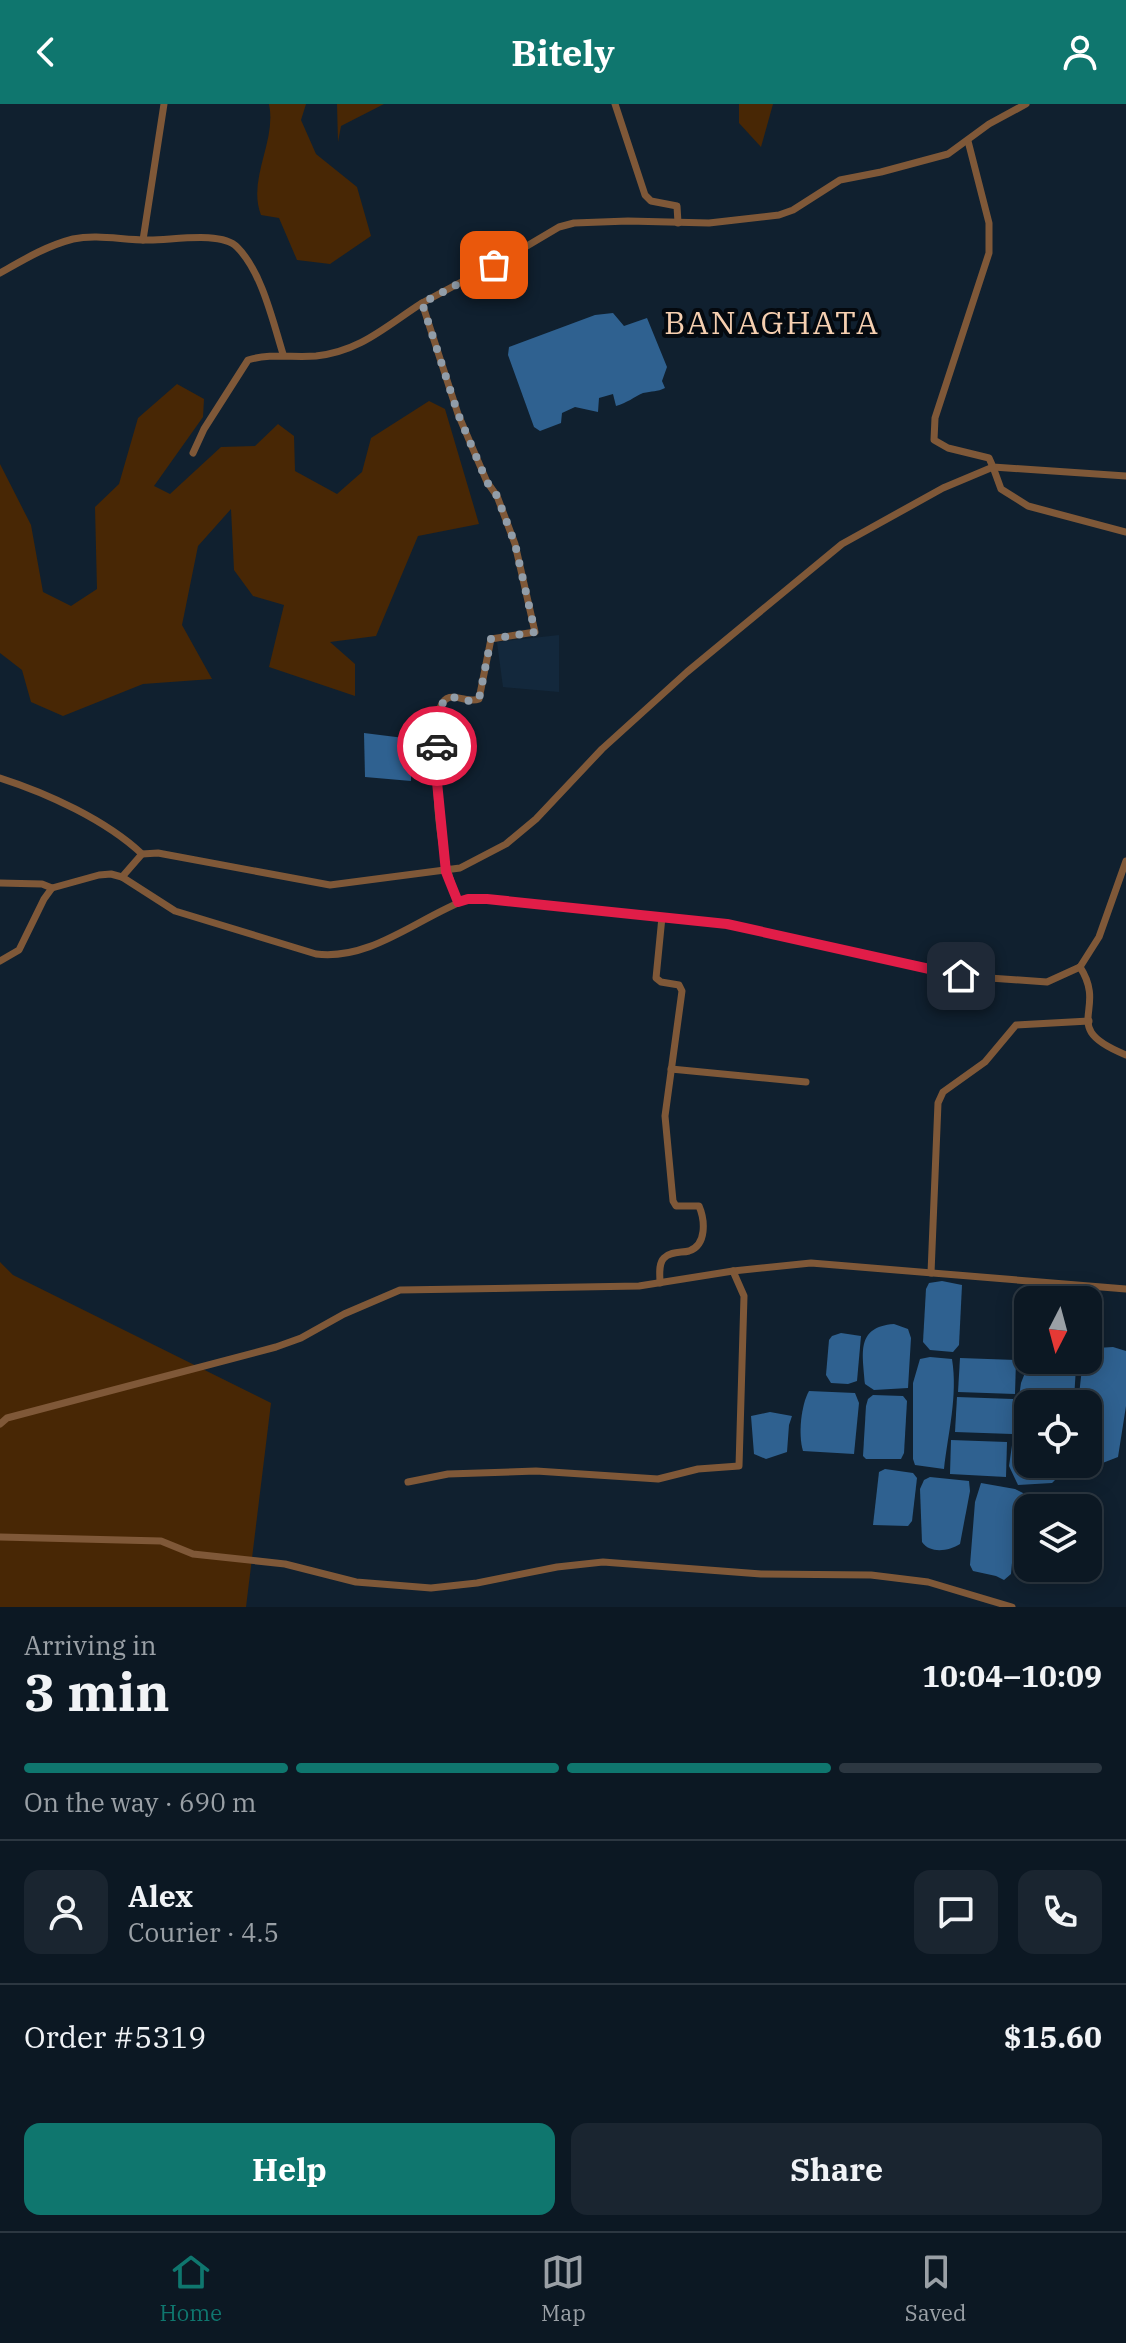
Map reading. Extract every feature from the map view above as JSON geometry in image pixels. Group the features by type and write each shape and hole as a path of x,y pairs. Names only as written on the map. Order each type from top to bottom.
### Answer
{"street":[{"path":"143,240 164,104"},
{"path":"615,104 645,195 651,201 677,206 678,223"},
{"path":"193,453 204,429 248,360 283,354 314,356 353,348 422,303 559,227 574,223 746,220 779,215 793,210 840,180 948,154 1001,117 1026,104"},
{"path":"968,141 989,223 989,253 933,428 934,440 948,448 989,458 1001,489 1028,506 1126,532"},
{"path":"0,273 22,260 75,239 208,238 231,242 238,247 257,278 283,354"},
{"path":"422,303 458,414 487,482 497,496 515,544 535,632 491,639 483,687 476,702 455,696 443,701 435,762 446,872 458,902"},
{"path":"122,877 142,854 158,853 330,885 446,872 483,856 516,836 602,749 687,672 842,544 943,488 993,467 1126,476"},
{"path":"0,778 29,787 101,822 142,854"},
{"path":"0,883 42,884 52,888 111,874 122,877 175,911 199,920 316,954 335,956 356,952 458,902 487,899 727,924 961,976 1047,982 1080,967 1099,937 1126,861"},
{"path":"0,961 19,950 52,888"},
{"path":"660,1283 660,1265 664,1258 672,1253 692,1250 700,1244 703,1234 699,1206 676,1206 673,1201 665,1116 682,991 679,985 656,978 662,917"},
{"path":"1080,967 1090,987 1088,1031 1096,1041 1126,1055"},
{"path":"931,1273 936,1191 936,1115 943,1092 985,1062 1016,1025 1089,1021"},
{"path":"671,1069 806,1082"},
{"path":"0,1424 12,1417 276,1347 400,1290 639,1286 733,1271 811,1263 1126,1289"},
{"path":"408,1482 448,1474 545,1470 598,1477 658,1479 698,1469 739,1466 744,1296 733,1271"},
{"path":"0,1537 161,1541 193,1554 285,1564 356,1582 431,1588 603,1562 761,1574 871,1575 928,1582 1012,1607"}],"shaded area":[{"path":"269,104 306,104 301,120 316,154 357,187 371,236 330,264 297,260 279,218 261,215 257,188 269,132"},
{"path":"337,104 384,104 341,126 338,142"},
{"path":"739,104 773,104 761,147 739,123"},
{"path":"177,384 204,399 203,417 154,486 170,494 221,447 255,446 278,424 294,436 295,471 337,494 362,472 371,438 429,401 445,409 479,524 418,536 376,636 330,642 355,664 355,696 269,667 284,605 253,596 234,570 231,509 198,546 182,625 212,679 143,684 63,716 31,702 22,670 0,653 0,464 31,525 43,592 71,606 97,589 95,507 119,484 138,418"},
{"path":"559,635 559,692 503,687 497,642"},
{"path":"0,1262 13,1275 271,1403 246,1607 0,1607"}],"water":[{"path":"613,313 624,326 647,318 667,367 662,381 665,388 643,393 616,406 613,394 599,398 598,412 575,407 562,413 561,423 540,431 534,427 508,355 509,347 595,315"},
{"path":"364,733 412,739 411,781 365,777"},
{"path":"942,1281 962,1285 959,1345 953,1352 930,1350 923,1342 926,1289 929,1283"},
{"path":"894,1324 908,1329 911,1338 908,1388 874,1390 865,1384 864,1344 873,1330"},
{"path":"841,1333 861,1336 857,1381 848,1384 831,1383 826,1375 829,1340"},
{"path":"1102,1348 1126,1351 1126,1406 1118,1457 1102,1463 1102,1390 1080,1390 1081,1374 1102,1374"},
{"path":"960,1358 1014,1360 1014,1394 958,1392"},
{"path":"920,1359 952,1359 954,1373 944,1469 915,1465 913,1459 913,1383"},
{"path":"1024,1374 1076,1374 1075,1390 1020,1390"},
{"path":"809,1391 855,1393 859,1403 854,1454 803,1451 801,1420"},
{"path":"873,1395 903,1396 907,1401 901,1459 866,1459 863,1456 866,1406"},
{"path":"957,1397 1013,1399 1012,1434 955,1432"},
{"path":"770,1412 792,1416 787,1452 766,1459 754,1454 751,1416"},
{"path":"1014,1431 1014,1477 1009,1466"},
{"path":"951,1440 1007,1442 1006,1477 950,1474"},
{"path":"885,1469 913,1473 917,1478 912,1521 908,1526 873,1525 879,1472"},
{"path":"930,1477 969,1481 970,1491 960,1544 951,1548 935,1550 922,1542 920,1489 924,1480"},
{"path":"1015,1478 1057,1478 1052,1483 1018,1485"},
{"path":"981,1483 1023,1493 1014,1494 1014,1553 1011,1574 1004,1580 973,1571 970,1565 975,1502"}],"way so far":[{"path":"437,746 443,701 455,696 472,702 479,699 491,639 535,632 515,544 497,496 487,482 444,379 439,353 422,303 494,265"}],"district":[{"name":"BANAGHATA","path":"772,323"}],"route":[{"path":"437,746 435,762 446,872 458,902 487,899 727,924 961,976"}]}
